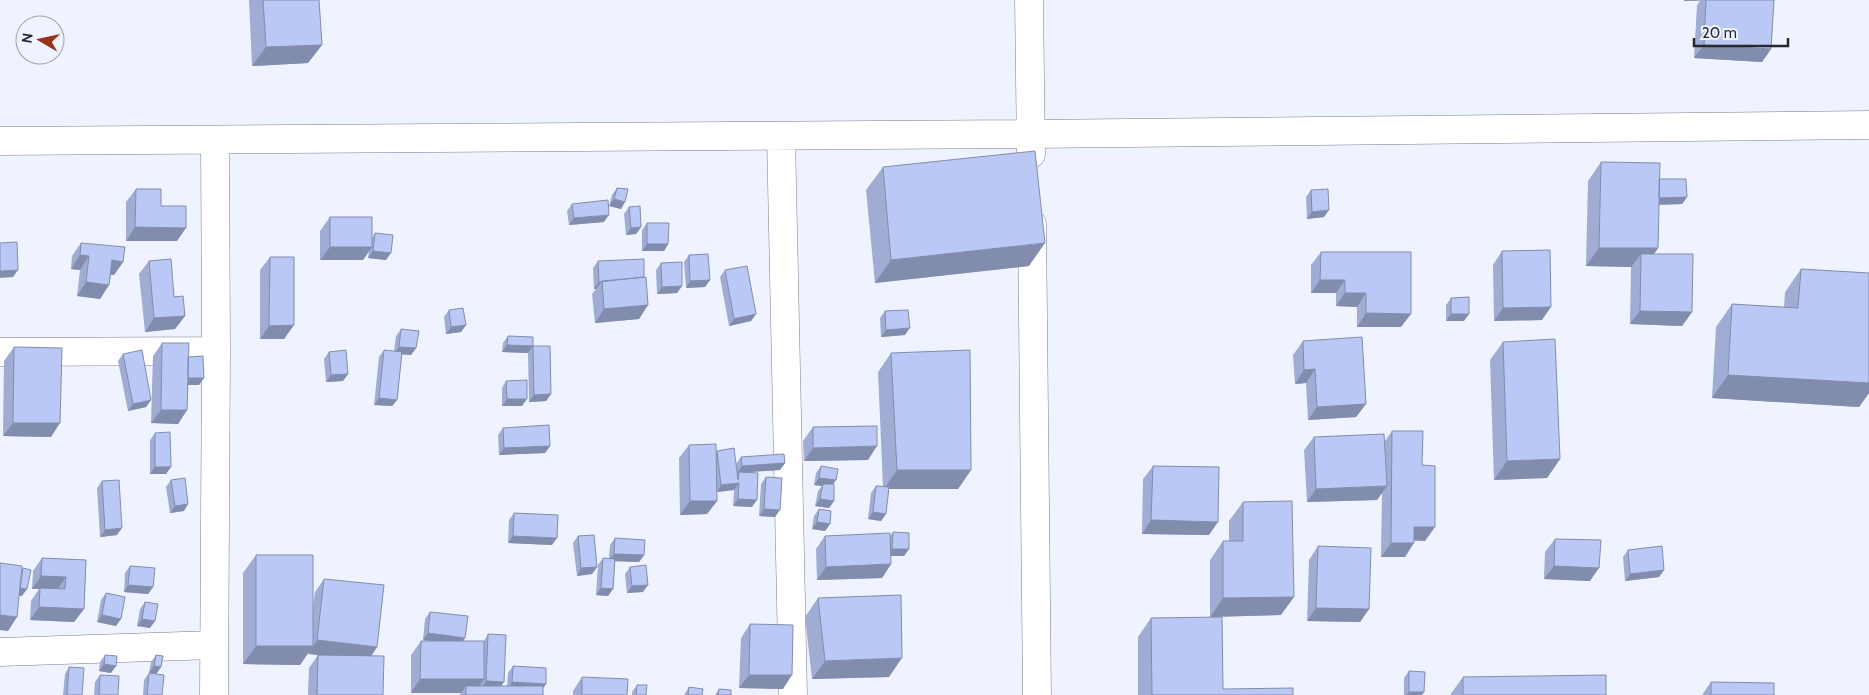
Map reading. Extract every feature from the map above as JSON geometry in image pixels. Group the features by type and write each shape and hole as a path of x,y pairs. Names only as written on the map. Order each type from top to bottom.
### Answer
{"street":[{"path":"1029,0 1031,174"},
{"path":"0,141 1031,134 1869,125"},
{"path":"781,136 794,695"},
{"path":"214,695 215,140"},
{"path":"1032,203 1037,695"},
{"path":"0,352 216,352"},
{"path":"0,652 214,645"}],"building":[{"path":"263,0 319,0 322,45 266,47"},
{"path":"1706,0 1774,0 1771,49 1704,45"},
{"path":"1035,151 1045,243 891,260 883,167"},
{"path":"1601,162 1660,163 1658,248 1599,248"},
{"path":"1659,179 1686,179 1687,197 1659,198"},
{"path":"617,188 628,189 625,202 614,199"},
{"path":"136,189 161,189 161,206 186,206 186,228 135,227"},
{"path":"1328,189 1329,210 1312,212 1311,190"},
{"path":"608,200 609,215 574,218 572,204"},
{"path":"640,206 641,227 631,228 629,207"},
{"path":"330,217 372,217 372,247 330,247"},
{"path":"647,223 669,223 668,244 647,244"},
{"path":"375,233 393,235 391,253 373,251"},
{"path":"17,242 18,270 0,271 0,243"},
{"path":"81,243 125,247 123,262 112,260 109,285 86,282 89,256 80,255"},
{"path":"1550,250 1551,307 1503,308 1502,251"},
{"path":"1321,252 1411,252 1411,314 1366,313 1366,293 1345,293 1345,280 1320,280"},
{"path":"708,254 710,280 690,281 689,255"},
{"path":"1641,254 1693,254 1692,312 1640,311"},
{"path":"270,257 294,257 294,325 269,326"},
{"path":"171,259 174,297 183,296 185,316 154,318 149,261"},
{"path":"644,259 644,277 599,282 598,261"},
{"path":"682,262 682,286 662,287 661,263"},
{"path":"747,266 756,314 734,319 725,270"},
{"path":"1801,269 1869,273 1869,383 1728,375 1732,304 1798,308"},
{"path":"646,277 648,305 604,309 602,281"},
{"path":"1469,297 1469,314 1451,314 1451,298"},
{"path":"463,308 466,325 451,327 449,310"},
{"path":"908,310 910,328 886,330 885,311"},
{"path":"401,329 419,331 416,348 399,347"},
{"path":"508,336 533,337 533,346 507,345"},
{"path":"1362,337 1366,404 1317,407 1315,369 1304,370 1303,341"},
{"path":"1555,339 1560,459 1507,461 1503,342"},
{"path":"162,343 189,343 187,410 161,410"},
{"path":"533,346 550,346 551,394 534,395"},
{"path":"14,347 62,348 60,423 13,423"},
{"path":"142,350 151,400 133,404 123,354"},
{"path":"346,350 348,374 331,375 329,352"},
{"path":"384,350 402,352 397,400 379,398"},
{"path":"970,350 971,470 897,470 891,353"},
{"path":"203,356 204,378 188,378 188,357"},
{"path":"527,380 527,399 507,399 506,381"},
{"path":"549,425 550,446 504,448 503,428"},
{"path":"877,426 877,446 813,448 813,427"},
{"path":"1392,431 1423,431 1422,465 1435,466 1435,527 1414,527 1414,543 1391,543"},
{"path":"170,432 171,467 155,467 155,433"},
{"path":"1384,434 1387,486 1316,489 1314,437"},
{"path":"716,444 717,501 690,501 689,445"},
{"path":"734,448 738,480 739,472 758,473 757,500 738,499 739,483 721,485 717,451"},
{"path":"784,454 785,463 742,466 741,457"},
{"path":"821,466 838,469 836,480 819,478"},
{"path":"1153,466 1219,467 1218,522 1151,520"},
{"path":"766,477 782,478 780,510 764,509"},
{"path":"185,478 188,504 175,506 171,480"},
{"path":"119,480 122,528 105,530 102,481"},
{"path":"823,484 834,484 834,501 820,499"},
{"path":"876,486 889,487 886,514 873,512"},
{"path":"1292,501 1294,597 1223,598 1223,541 1243,541 1243,502"},
{"path":"819,509 831,511 830,524 817,522"},
{"path":"514,513 558,515 557,538 513,536"},
{"path":"893,532 909,533 909,549 892,549"},
{"path":"890,533 891,564 826,567 825,536"},
{"path":"594,535 597,567 581,568 578,536"},
{"path":"615,538 645,540 644,555 614,554"},
{"path":"1555,539 1601,540 1599,568 1554,566"},
{"path":"1318,546 1371,548 1369,609 1316,608"},
{"path":"1662,546 1664,570 1630,574 1628,550"},
{"path":"256,555 313,555 313,646 256,646"},
{"path":"42,558 86,560 84,609 39,607 40,588 65,589 66,577 41,576"},
{"path":"603,558 615,559 613,589 601,588"},
{"path":"0,563 22,566 17,617 0,615"},
{"path":"646,565 648,585 632,586 630,567"},
{"path":"130,566 155,568 153,587 128,585"},
{"path":"23,568 31,570 27,589 20,588"},
{"path":"324,579 384,585 377,647 317,640"},
{"path":"106,593 125,597 121,619 102,615"},
{"path":"901,595 902,658 825,661 818,598"},
{"path":"145,602 158,604 155,621 142,619"},
{"path":"430,612 468,616 465,638 428,633"},
{"path":"1222,617 1223,689 1293,688 1293,695 1152,695 1151,618"},
{"path":"750,624 793,625 792,675 749,675"},
{"path":"488,634 506,635 504,682 486,681"},
{"path":"421,641 484,641 484,679 420,679"},
{"path":"105,655 117,656 116,666 104,664"},
{"path":"156,655 163,656 161,667 154,666"},
{"path":"318,655 384,656 383,695 317,695"},
{"path":"513,666 546,668 546,684 512,682"},
{"path":"69,667 84,668 82,695 67,695"},
{"path":"1409,671 1425,672 1424,692 1409,692"},
{"path":"149,673 164,675 162,695 147,695"},
{"path":"100,675 119,676 118,695 99,695"},
{"path":"1606,675 1606,695 1463,695 1463,677"},
{"path":"582,677 628,679 627,695 582,695"},
{"path":"1711,682 1774,683 1774,695 1711,695"},
{"path":"637,685 647,685 646,695 636,695"},
{"path":"466,686 543,686 543,695 466,695"},
{"path":"689,687 703,689 702,695 688,695"},
{"path":"719,689 731,690 731,695 718,695"}]}
